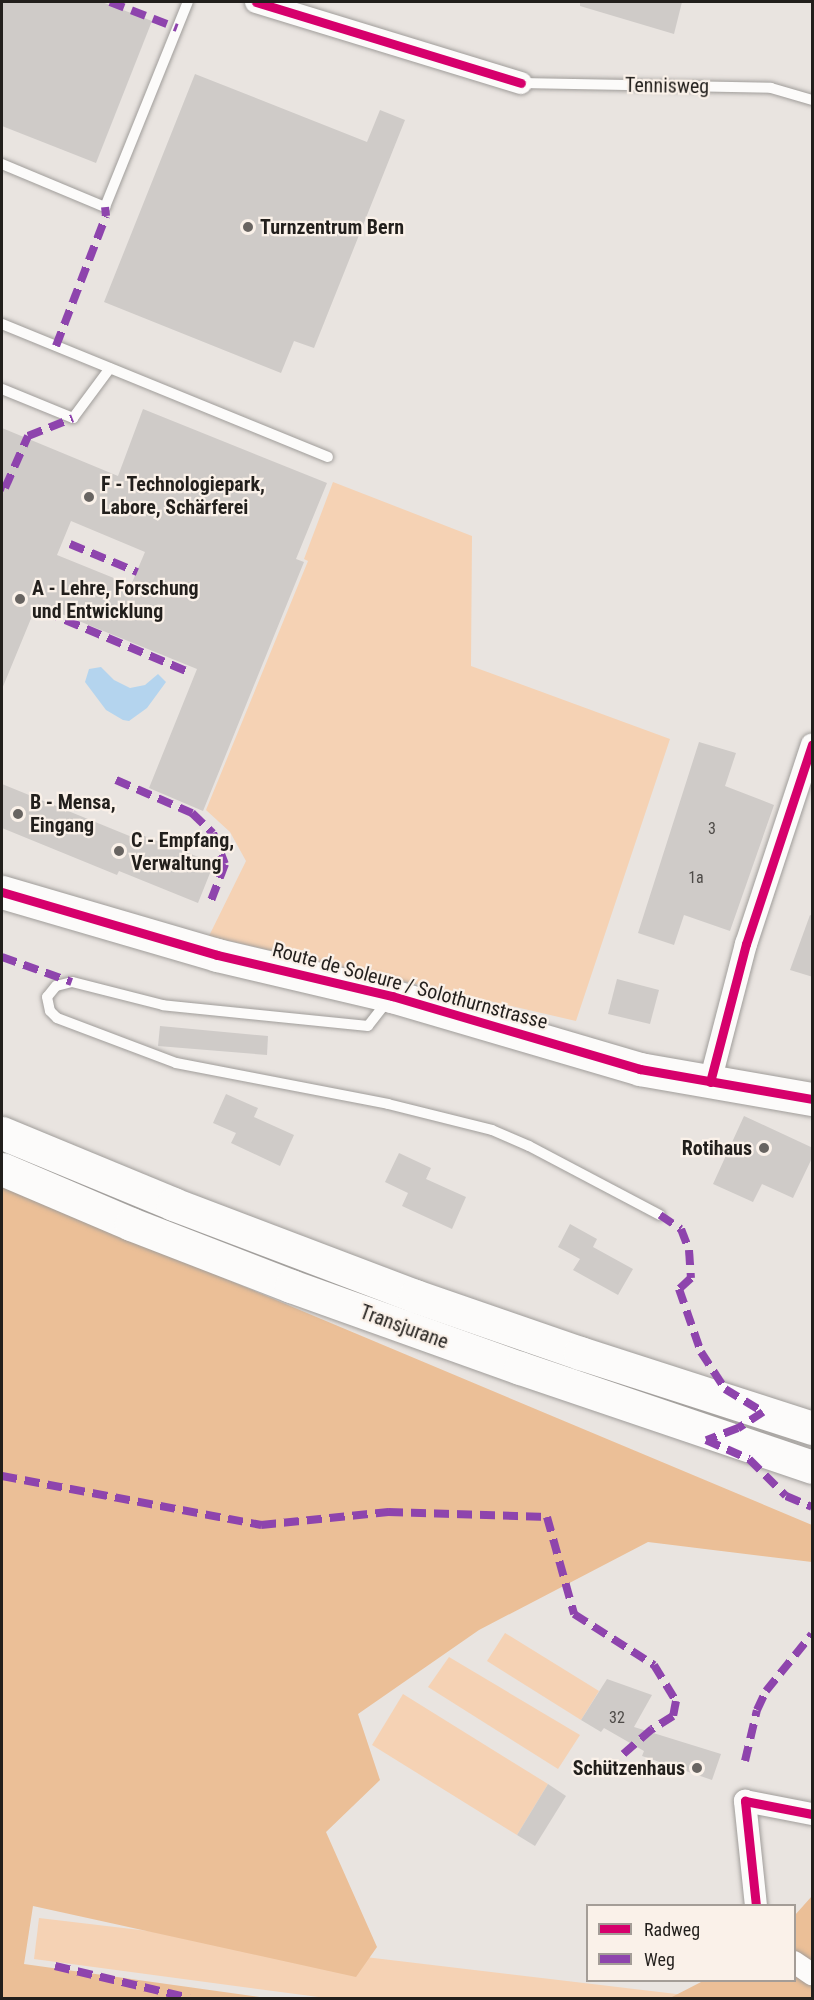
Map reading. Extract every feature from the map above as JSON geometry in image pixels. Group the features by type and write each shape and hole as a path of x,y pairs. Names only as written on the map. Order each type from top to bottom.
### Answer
{"main road":[{"name":"Route de Soleure / Solothurnstrasse","path":"2,892 217,955 392,996 640,1069 813,1099"},
{"name":"Transjurane","path":"2,1133 173,1204 415,1296 580,1353 813,1428"},
{"name":"Transjurane","path":"2,1169 131,1224 302,1290 520,1368 813,1467"}],"street":[{"path":"256,2 520,83"},
{"path":"710,1082 746,944 813,745"},
{"path":"756,1904 745,1801 813,1814"},
{"path":"796,1963 813,1974"}],"lane":[{"path":"2,164 105,207 188,2"},
{"name":"Tennisweg","path":"520,83 771,88 813,100"},
{"path":"2,324 328,457"},
{"path":"2,389 73,418 110,368"},
{"name":"Route de Soleure / Solothurnstrasse","path":"392,996 368,1026 163,1005 72,981 56,986 47,997 50,1011 57,1018 176,1063 388,1104 492,1130 529,1146 660,1215"}],"shaded area":[{"path":"333,482 472,536 471,666 670,739 576,1021 209,936 246,861 230,832 206,810 308,561 304,559"},
{"path":"2,1185 812,1525 812,1562 648,1542 479,1630 358,1714 380,1780 326,1832 377,1947 356,1977 33,1906 24,1964 267,1998 2,1998"},
{"path":"505,1633 599,1691 581,1720 487,1661"},
{"path":"449,1657 580,1735 558,1769 428,1687"},
{"path":"403,1694 548,1784 517,1835 372,1745"},
{"path":"812,1896 812,1998 670,1998 701,1982 796,1982 796,1914"},
{"path":"39,1918 710,1998 326,1998 34,1959"}],"water":[{"path":"101,667 114,680 130,688 145,685 158,674 166,682 147,708 129,721 123,720 106,710 85,682 89,669"}],"building":[{"path":"2,2 102,2 152,21 96,163 2,126"},
{"path":"580,2 682,2 674,34 580,6"},
{"name":"Turnzentrum Bern","path":"195,74 367,142 380,110 405,120 314,348 294,341 281,373 104,302"},
{"path":"143,409 327,483 296,559 304,562 203,811 149,788 197,669 37,604 2,689 2,428 118,476","holes":["71,521 145,552 131,585 57,555"]},
{"path":"699,742 736,753 725,786 774,805 730,931 684,915 674,945 638,933"},
{"name":"C - Empfang, Verwaltung","path":"2,784 132,837 134,832 214,863 198,903 119,871 117,875 2,828"},
{"path":"810,915 813,916 813,977 790,970"},
{"path":"617,979 659,990 650,1024 608,1014"},
{"path":"160,1026 268,1036 267,1055 158,1046"},
{"path":"226,1094 258,1108 254,1117 294,1135 280,1166 231,1143 236,1133 213,1123"},
{"path":"744,1116 813,1148 813,1156 793,1198 762,1184 753,1202 713,1184"},
{"path":"399,1153 431,1168 426,1179 466,1197 452,1229 402,1206 408,1193 385,1182"},
{"path":"570,1224 597,1239 593,1247 633,1269 618,1295 573,1270 580,1259 558,1247"},
{"path":"607,1679 652,1695 634,1727 721,1754 712,1780 642,1756 644,1751 604,1728 601,1732 581,1720"},
{"path":"548,1784 566,1796 535,1846 517,1835"}],"marked path":[{"path":"110,2 177,28"},
{"path":"56,346 106,216 105,207"},
{"path":"2,487 5,488 28,436 73,418"},
{"path":"70,544 137,572"},
{"path":"44,611 191,673"},
{"path":"116,780 192,813 213,833 225,864 209,906"},
{"path":"2,957 72,982"},
{"path":"660,1215 681,1229 689,1250 691,1278 679,1289 701,1352 725,1389 763,1412 738,1428 706,1440 749,1459 786,1496 812,1507"},
{"path":"2,1476 261,1525 388,1512 547,1517 574,1614 654,1665 676,1701 673,1716 652,1729 623,1754"},
{"path":"745,1761 757,1710 766,1691 812,1634"},
{"path":"55,1966 189,1998"}],"cycle path":[{"path":"256,2 521,83"},
{"path":"710,1082 746,944 812,745"},
{"path":"2,892 217,955 392,996 640,1069 812,1099"},
{"path":"756,1904 745,1801 812,1814"}],"place":[{"name":"Turnzentrum Bern","path":"248,227"},
{"name":"F - Technologiepark, Labore, Schärferei","path":"89,497"},
{"name":"A - Lehre, Forschung und Entwicklung","path":"20,599"},
{"name":"B - Mensa, Eingang","path":"18,814"},
{"name":"C - Empfang, Verwaltung","path":"119,851"},
{"name":"Rotihaus","path":"764,1148"},
{"name":"Schützenhaus","path":"697,1768"}]}
